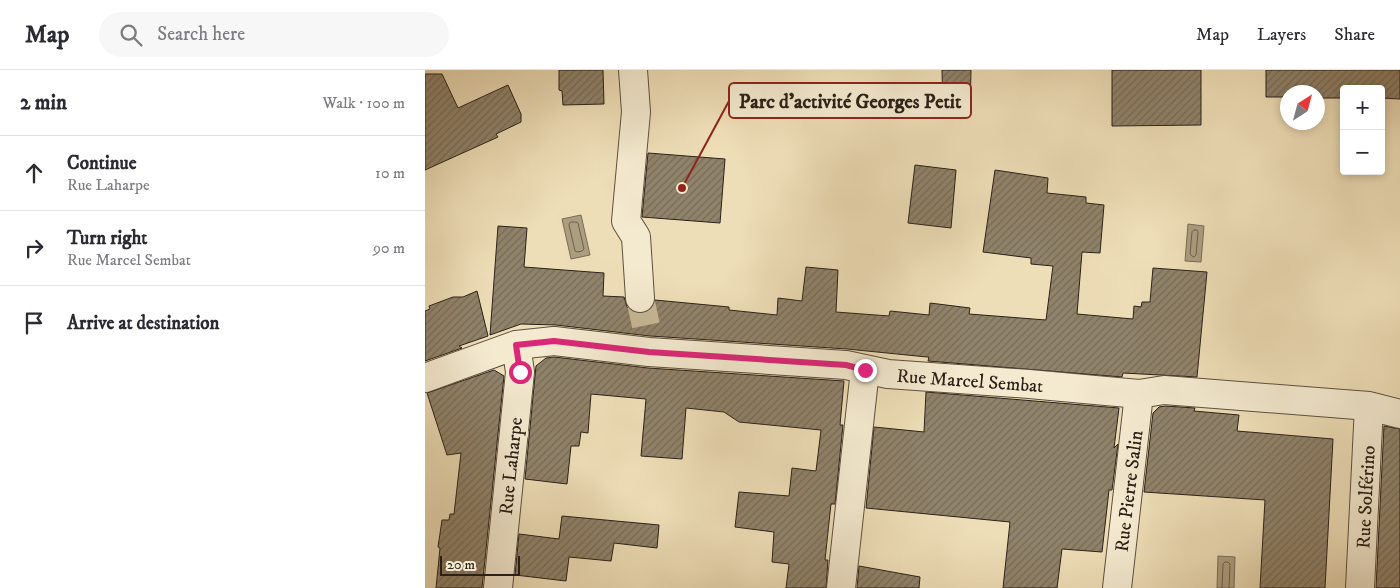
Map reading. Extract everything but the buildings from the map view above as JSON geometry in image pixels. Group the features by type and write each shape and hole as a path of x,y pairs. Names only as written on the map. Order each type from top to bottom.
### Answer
{"street":[{"path":"633,70 636,112 626,221 636,237 640,298"},
{"name":"Rue Marcel Sembat","path":"425,378 516,345 554,341 648,343 846,365 888,374 1139,394 1164,390 1369,406 1400,414"},
{"name":"Rue Laharpe","path":"498,588 520,372 516,345"},
{"path":"841,588 865,370"},
{"name":"Rue Pierre Salin","path":"1117,588 1139,394"},
{"name":"Rue Solférino","path":"1360,588 1369,406"}],"water":[{"path":"581,215 590,255 571,259 562,219"},
{"path":"1188,224 1204,226 1201,262 1185,261"},
{"path":"1218,556 1235,557 1234,588 1217,588"}],"tunnel":[{"path":"640,298 648,335"}],"place":[{"name":"Parc d'activité Georges Petit","path":"682,188"}],"route":[{"path":"520,372 516,345 554,341 649,352 846,365 865,370"}]}
